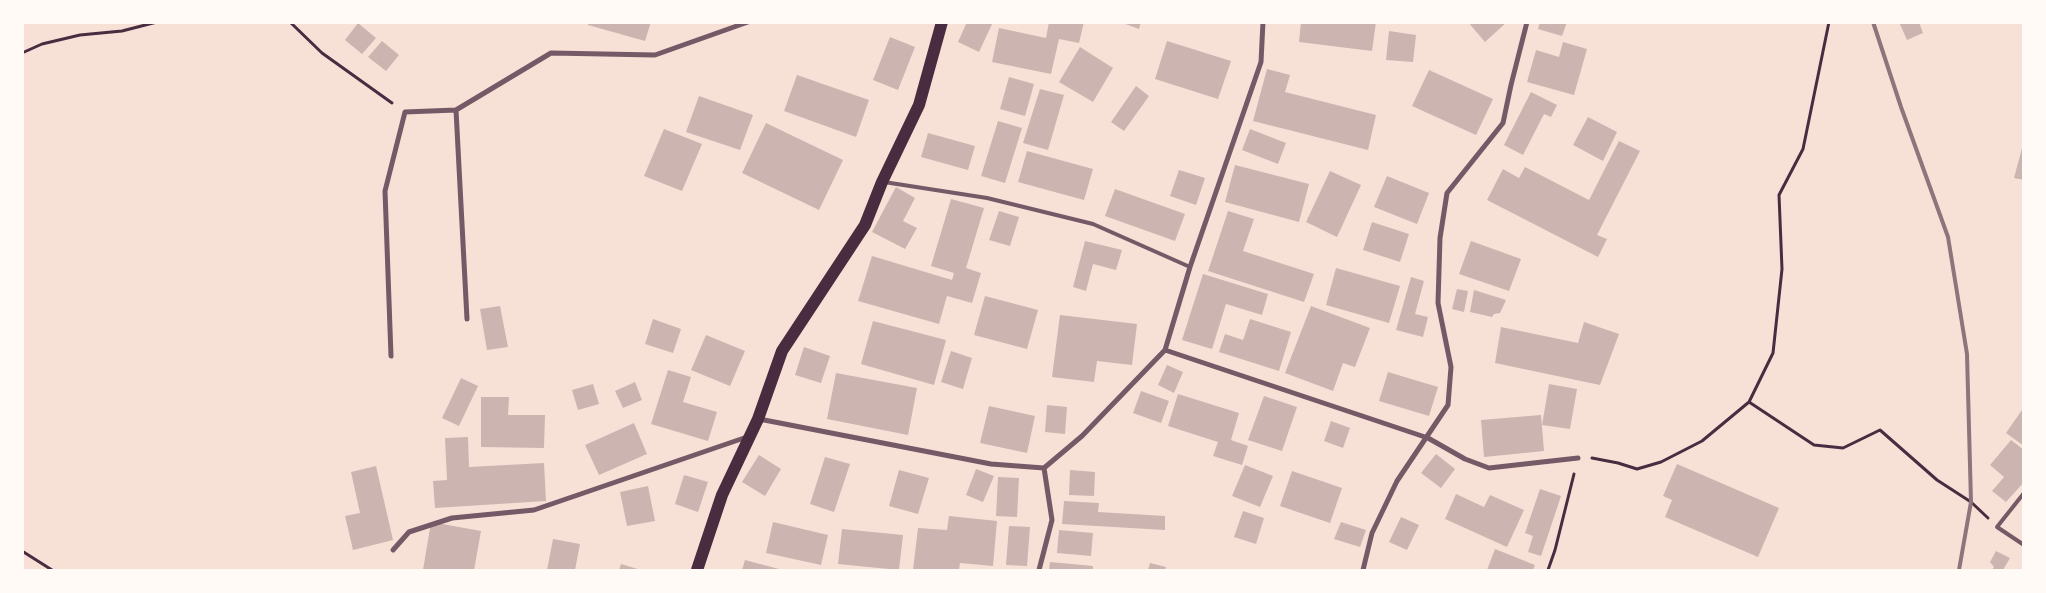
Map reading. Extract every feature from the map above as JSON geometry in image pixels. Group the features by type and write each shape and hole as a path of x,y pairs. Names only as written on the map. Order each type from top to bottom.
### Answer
{"main road":[{"path":"697,570 722,495 758,419 782,351 865,224 882,182 919,105 942,22"}],"street":[{"path":"392,356 385,191 405,112 456,110 551,53 654,54 748,22"},
{"path":"758,419 991,464 1044,468 1082,436 1165,350 1190,267 1261,62 1264,22"},
{"path":"1363,570 1372,533 1397,481 1428,438 1448,405 1451,367 1438,303 1440,238 1447,193 1503,123 1527,22"},
{"path":"456,110 467,319"},
{"path":"1165,350 1428,438 1465,459 1489,468 1578,458"},
{"path":"393,550 408,532 452,518 534,510 750,436"},
{"path":"1039,570 1052,520 1044,468"}],"lane":[{"path":"882,182 987,198 1093,224 1190,267"},
{"path":"2024,493 1997,526 2024,545"}],"path":[{"path":"22,53 42,44 71,37 122,31 157,22"},
{"path":"290,22 322,54 405,112"},
{"path":"1548,570 1555,550 1578,458 1600,459 1637,469 1661,462 1702,440 1749,402 1773,353 1782,269 1778,195 1803,149 1829,22"},
{"path":"1749,402 1814,445 1843,448 1880,430 1937,480 1971,502 1997,526"},
{"path":"22,551 52,570"}],"building":[{"path":"588,22 651,22 645,41 588,25"},
{"path":"967,22 993,22 979,52 958,42"},
{"path":"1049,22 1084,22 1079,43 1059,39 1051,74 992,62 999,28 1046,38"},
{"path":"1120,22 1141,22 1139,29"},
{"path":"1301,22 1376,22 1372,51 1299,42"},
{"path":"1468,22 1507,22 1485,42"},
{"path":"1540,22 1567,22 1562,36 1538,29"},
{"path":"1899,22 1919,22 1923,33 1907,40"},
{"path":"358,23 376,38 362,54 345,40"},
{"path":"1389,31 1416,35 1413,62 1386,60"},
{"path":"890,37 915,47 898,90 873,80"},
{"path":"382,41 399,55 386,71 368,57"},
{"path":"1167,41 1231,61 1218,99 1155,79"},
{"path":"1563,42 1587,49 1574,95 1527,82 1536,50 1559,57"},
{"path":"1080,47 1113,68 1093,102 1059,82"},
{"path":"1267,69 1290,75 1285,92 1376,115 1368,150 1253,121"},
{"path":"1429,70 1493,99 1476,135 1412,106"},
{"path":"797,75 869,100 856,137 784,111"},
{"path":"1009,77 1034,84 1025,116 1000,109"},
{"path":"1136,86 1149,96 1124,131 1111,122"},
{"path":"1040,89 1064,95 1048,150 1023,143"},
{"path":"1531,92 1557,105 1551,117 1544,114 1523,155 1504,145"},
{"path":"699,96 753,115 740,150 686,132"},
{"path":"1588,117 1617,132 1603,161 1573,145"},
{"path":"998,121 1022,128 1005,183 981,176"},
{"path":"766,123 843,160 819,210 742,173"},
{"path":"664,129 702,144 682,191 644,176"},
{"path":"1250,129 1286,143 1278,164 1242,150"},
{"path":"928,133 975,146 968,170 921,157"},
{"path":"1619,141 1640,151 1597,235 1607,239 1598,257 1487,200 1503,169 1519,178 1525,167 1589,200"},
{"path":"2022,148 2024,148 2024,180 2014,178"},
{"path":"1027,151 1093,169 1084,200 1018,182"},
{"path":"1235,165 1309,184 1299,222 1225,202"},
{"path":"1179,170 1205,178 1196,205 1170,196"},
{"path":"1330,171 1361,185 1337,237 1306,222"},
{"path":"1387,176 1429,193 1417,224 1374,207"},
{"path":"896,187 915,198 903,221 917,228 905,249 872,232"},
{"path":"1115,189 1185,214 1175,241 1105,216"},
{"path":"951,199 984,208 966,268 981,273 972,303 947,296 939,324 858,301 872,256 952,280 954,273 931,266"},
{"path":"999,211 1019,217 1010,246 989,240"},
{"path":"1228,211 1254,219 1243,251 1314,274 1304,302 1208,271"},
{"path":"1372,222 1409,234 1400,262 1363,250"},
{"path":"1085,241 1122,250 1116,270 1093,264 1086,291 1073,287"},
{"path":"1471,241 1521,259 1509,291 1459,274"},
{"path":"1336,268 1400,286 1389,323 1326,305"},
{"path":"1203,274 1268,294 1262,315 1226,304 1212,349 1182,340"},
{"path":"1411,277 1424,281 1415,314 1428,317 1423,337 1396,330"},
{"path":"1457,289 1468,291 1464,312 1452,309"},
{"path":"1474,290 1506,300 1500,313 1494,314 1492,317 1470,312"},
{"path":"985,296 1038,310 1027,349 974,335"},
{"path":"500,306 508,347 487,350 480,309"},
{"path":"1311,306 1370,328 1355,367 1343,363 1333,391 1285,373"},
{"path":"1060,315 1137,324 1132,365 1097,361 1094,382 1052,377"},
{"path":"653,319 681,329 673,353 645,344"},
{"path":"1250,319 1291,332 1279,371 1219,352 1225,334 1243,340"},
{"path":"873,321 946,340 934,385 861,364"},
{"path":"1584,322 1619,334 1600,385 1495,363 1501,327 1578,343"},
{"path":"706,335 745,351 730,386 691,370"},
{"path":"804,347 830,356 821,383 795,375"},
{"path":"951,351 972,358 963,389 941,382"},
{"path":"1167,365 1183,372 1174,393 1158,385"},
{"path":"668,370 691,377 683,402 717,412 708,441 651,424"},
{"path":"1388,372 1438,387 1429,416 1379,401"},
{"path":"836,373 917,388 908,435 827,419"},
{"path":"461,378 478,386 459,426 442,418"},
{"path":"635,382 642,400 623,408 615,391"},
{"path":"593,384 599,404 578,410 572,390"},
{"path":"1549,384 1577,389 1570,429 1542,425"},
{"path":"1141,391 1169,401 1161,423 1133,413"},
{"path":"1178,394 1239,413 1231,440 1248,446 1242,465 1213,456 1218,442 1168,426"},
{"path":"1264,396 1297,407 1282,451 1248,440"},
{"path":"481,397 509,397 508,415 545,415 544,448 481,447"},
{"path":"1047,405 1067,407 1065,434 1045,432"},
{"path":"989,406 1035,416 1027,453 980,443"},
{"path":"2024,407 2024,446 2006,433"},
{"path":"1541,415 1544,451 1484,457 1481,420"},
{"path":"1331,421 1350,428 1343,448 1324,441"},
{"path":"634,423 647,454 599,475 585,445"},
{"path":"468,437 469,467 544,463 546,501 435,508 433,481 447,480 445,438"},
{"path":"2011,440 2024,450 2024,482 2006,502 1992,491 2004,477 1990,465"},
{"path":"1436,454 1455,469 1441,488 1421,473"},
{"path":"759,455 781,469 765,496 742,482"},
{"path":"825,457 850,464 834,512 810,504"},
{"path":"1677,464 1779,508 1758,557 1665,517 1672,500 1663,496"},
{"path":"1245,465 1273,476 1260,507 1232,496"},
{"path":"376,466 393,540 353,550 345,516 360,513 351,472"},
{"path":"976,469 994,476 983,502 966,495"},
{"path":"899,470 929,478 918,514 889,506"},
{"path":"1070,470 1095,472 1094,496 1069,495"},
{"path":"1292,471 1342,488 1330,523 1280,506"},
{"path":"684,475 708,482 698,512 675,504"},
{"path":"998,477 1019,478 1017,517 996,516"},
{"path":"648,486 655,521 627,526 620,492"},
{"path":"1540,489 1561,496 1541,556 1528,552 1533,536 1525,533"},
{"path":"1456,494 1484,507 1490,495 1524,510 1507,547 1445,519"},
{"path":"1064,501 1099,503 1098,512 1165,516 1165,530 1062,524"},
{"path":"1243,511 1264,518 1256,544 1234,537"},
{"path":"949,516 997,521 993,566 960,563 959,570 913,570 918,528 947,530"},
{"path":"1401,517 1419,525 1407,550 1389,542"},
{"path":"431,522 481,531 474,570 423,570"},
{"path":"773,522 828,535 821,565 766,553"},
{"path":"1341,522 1366,530 1360,547 1334,539"},
{"path":"1009,526 1030,527 1027,566 1006,565"},
{"path":"842,529 903,535 899,570 838,564"},
{"path":"1059,530 1093,533 1091,556 1057,553"},
{"path":"553,539 580,544 575,570 547,570"},
{"path":"1495,549 1535,565 1533,570 1487,570"},
{"path":"1996,551 2010,558 2003,570 1992,570 1994,567 1990,562"},
{"path":"745,560 779,569 742,570"},
{"path":"1050,562 1093,566 1093,570 1049,570"},
{"path":"1150,563 1166,567 1165,570 1148,570"},
{"path":"621,564 641,570 619,570"}],"railway":[{"path":"1873,22 1901,107 1948,237 1967,354 1971,502 1959,570"}]}
